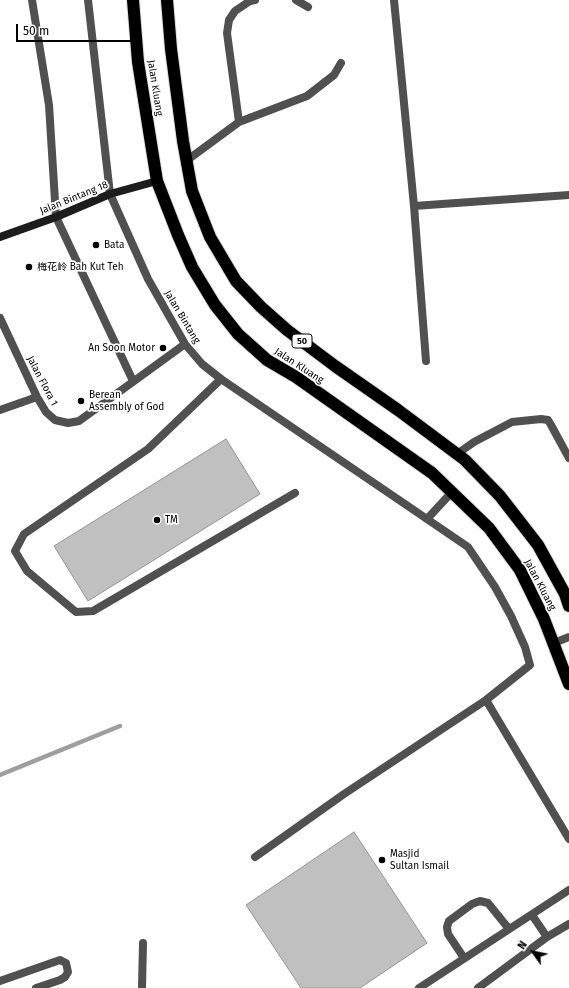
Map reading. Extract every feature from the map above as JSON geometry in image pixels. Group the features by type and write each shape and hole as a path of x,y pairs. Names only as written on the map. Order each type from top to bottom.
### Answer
{"highway":[{"name":"Jalan Kluang","path":"133,0 138,62 157,181 192,267 215,305 238,334 267,360 296,377 432,473 489,528 520,570 544,619 569,684"},
{"name":"Jalan Kluang","path":"167,0 171,49 186,161 192,191 210,237 236,281 260,307 287,330 465,460 500,496 538,544 569,606"}],"street":[{"path":"32,0 49,105 56,217 133,382"},
{"name":"Jalan Bintang","path":"88,0 110,194 148,279 185,344 202,364 221,379 468,547 495,587 511,616 525,647 530,666 486,700"},
{"path":"239,122 227,33 229,20 235,11 250,1 256,0"},
{"path":"296,0 308,7"},
{"path":"394,0 414,206 426,360"},
{"path":"186,161 239,122 307,96 334,75 341,63"},
{"name":"Jalan Bintang 18","path":"0,237 56,217 110,194 157,181"},
{"path":"414,206 569,196"},
{"name":"Jalan Flora 1","path":"0,318 2,327 46,412 55,420 68,423 79,421 185,344"},
{"path":"221,379 148,449 24,534 15,551 27,571 76,612 93,611 295,493"},
{"path":"0,410 37,397"},
{"path":"457,454 474,442 512,422 541,419 548,420 569,458"},
{"path":"426,519 452,492"},
{"path":"554,643 569,637"},
{"path":"255,857 344,794 486,700 569,839"},
{"path":"420,988 569,890"},
{"path":"464,958 448,934 447,927 449,921 472,904 480,901 488,903 509,929"},
{"path":"532,914 547,937"},
{"path":"478,988 547,937 569,924"},
{"path":"142,988 143,942"},
{"path":"0,981 60,960 66,963 68,972 60,980 36,988"}],"building":[{"name":"TM","path":"226,439 260,494 88,601 54,546"},
{"path":"354,832 427,943 360,988 301,988 246,905"}],"waterway":[{"path":"0,775 120,726"}],"place":[{"name":"Bata","path":"96,245"},
{"name":"梅花岭 Bah Kut Teh","path":"29,267"},
{"name":"An Soon Motor","path":"163,348"},
{"name":"Berean Assembly of God","path":"81,401"},
{"name":"TM","path":"157,520"},
{"name":"Masjid Sultan Ismail","path":"382,860"}]}
